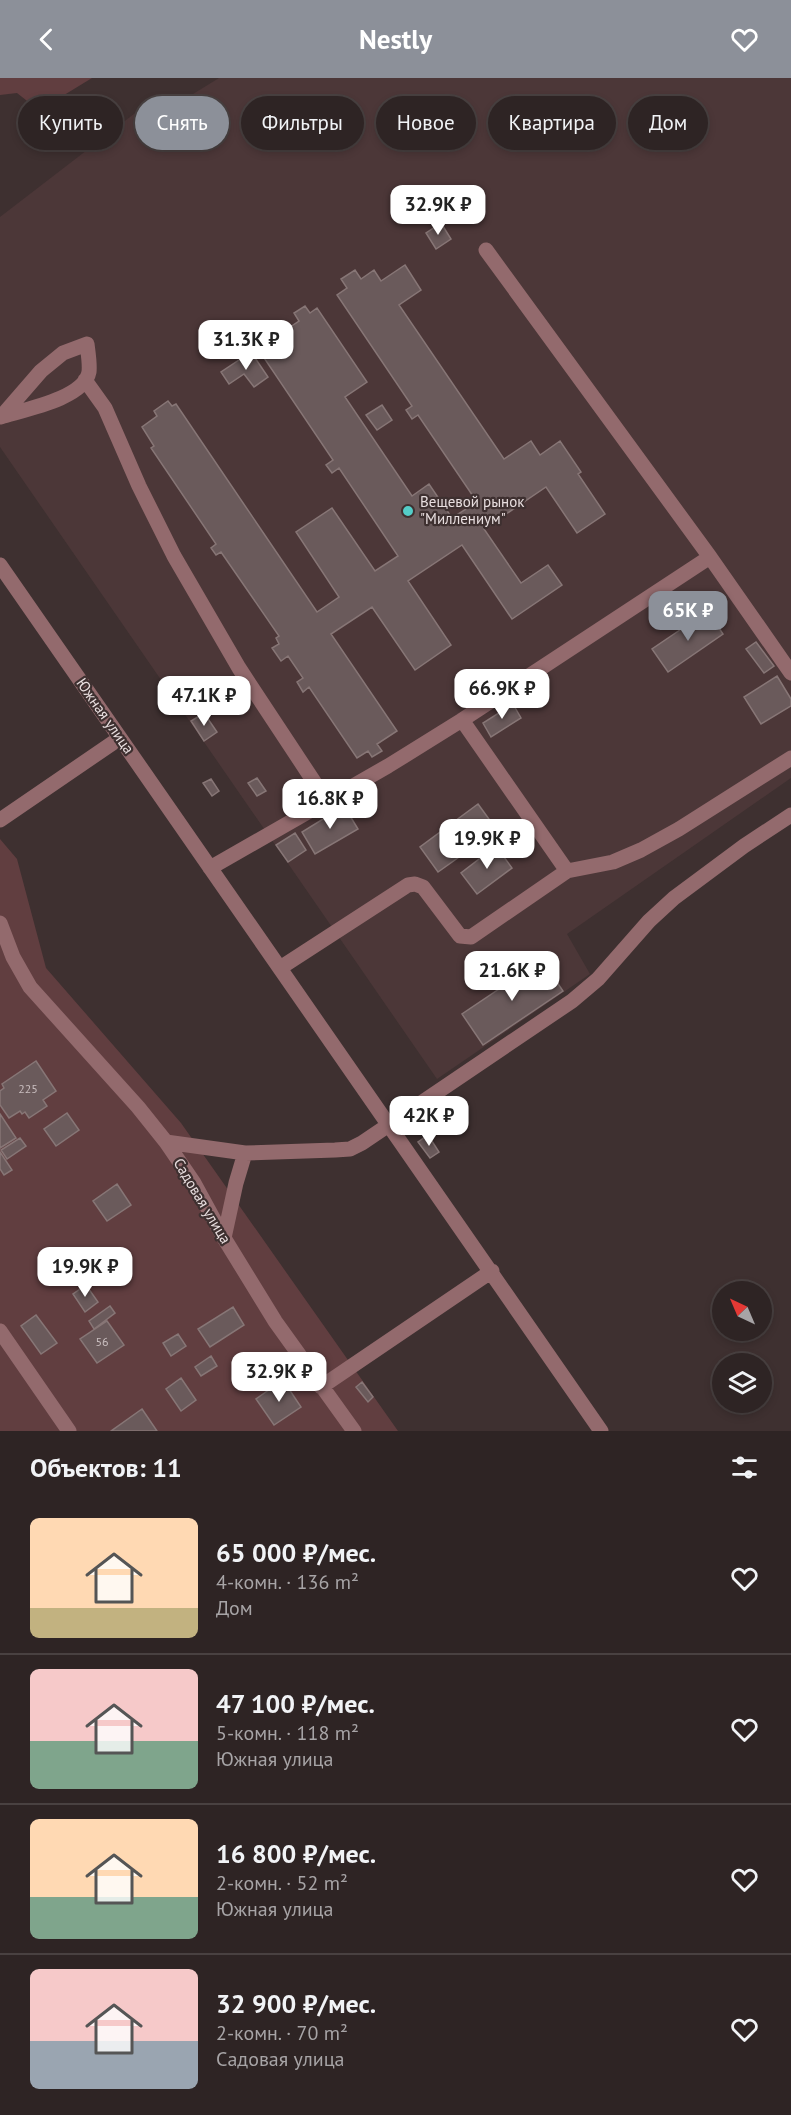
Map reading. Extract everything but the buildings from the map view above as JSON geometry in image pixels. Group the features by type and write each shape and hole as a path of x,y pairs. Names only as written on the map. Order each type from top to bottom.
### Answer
{"street":[{"path":"486,250 710,557 791,673"},
{"path":"87,344 89,372 85,380 74,390 56,401 0,417 40,371 63,353 87,344"},
{"path":"85,380 105,408 139,486 174,556 239,668 326,800"},
{"path":"210,868 388,766 462,720 710,557"},
{"name":"Южная улица","path":"0,565 601,1431"},
{"path":"462,720 567,871"},
{"path":"0,820 120,738"},
{"path":"280,968 408,885 415,884 423,887 460,936 471,937 567,871 613,862 640,850 679,829 791,758"},
{"path":"166,1142 245,1153 350,1149 363,1143 572,1001 598,979 649,921 674,898 744,846 791,815"},
{"name":"Садовая улица","path":"0,923 13,957 30,987 131,1099 166,1142 194,1183 224,1238 275,1320 354,1431"},
{"path":"224,1238 245,1153"},
{"path":"321,1387 492,1271"},
{"path":"0,1331 69,1431"}],"shaded area":[{"path":"0,78 92,78 62,96 21,96 17,93 0,95"},
{"name":"Вещевой рынок \"Миллениум\"","path":"219,78 791,78 791,778 567,934 590,974 437,1079 0,447 0,217 87,150 123,150 123,122 135,113 135,150 229,150 229,96 190,96"},
{"path":"0,839 17,859 46,968 181,1123 398,1431 0,1431"}],"place":[{"name":"Вещевой рынок \"Миллениум\"","path":"408,511"}]}
